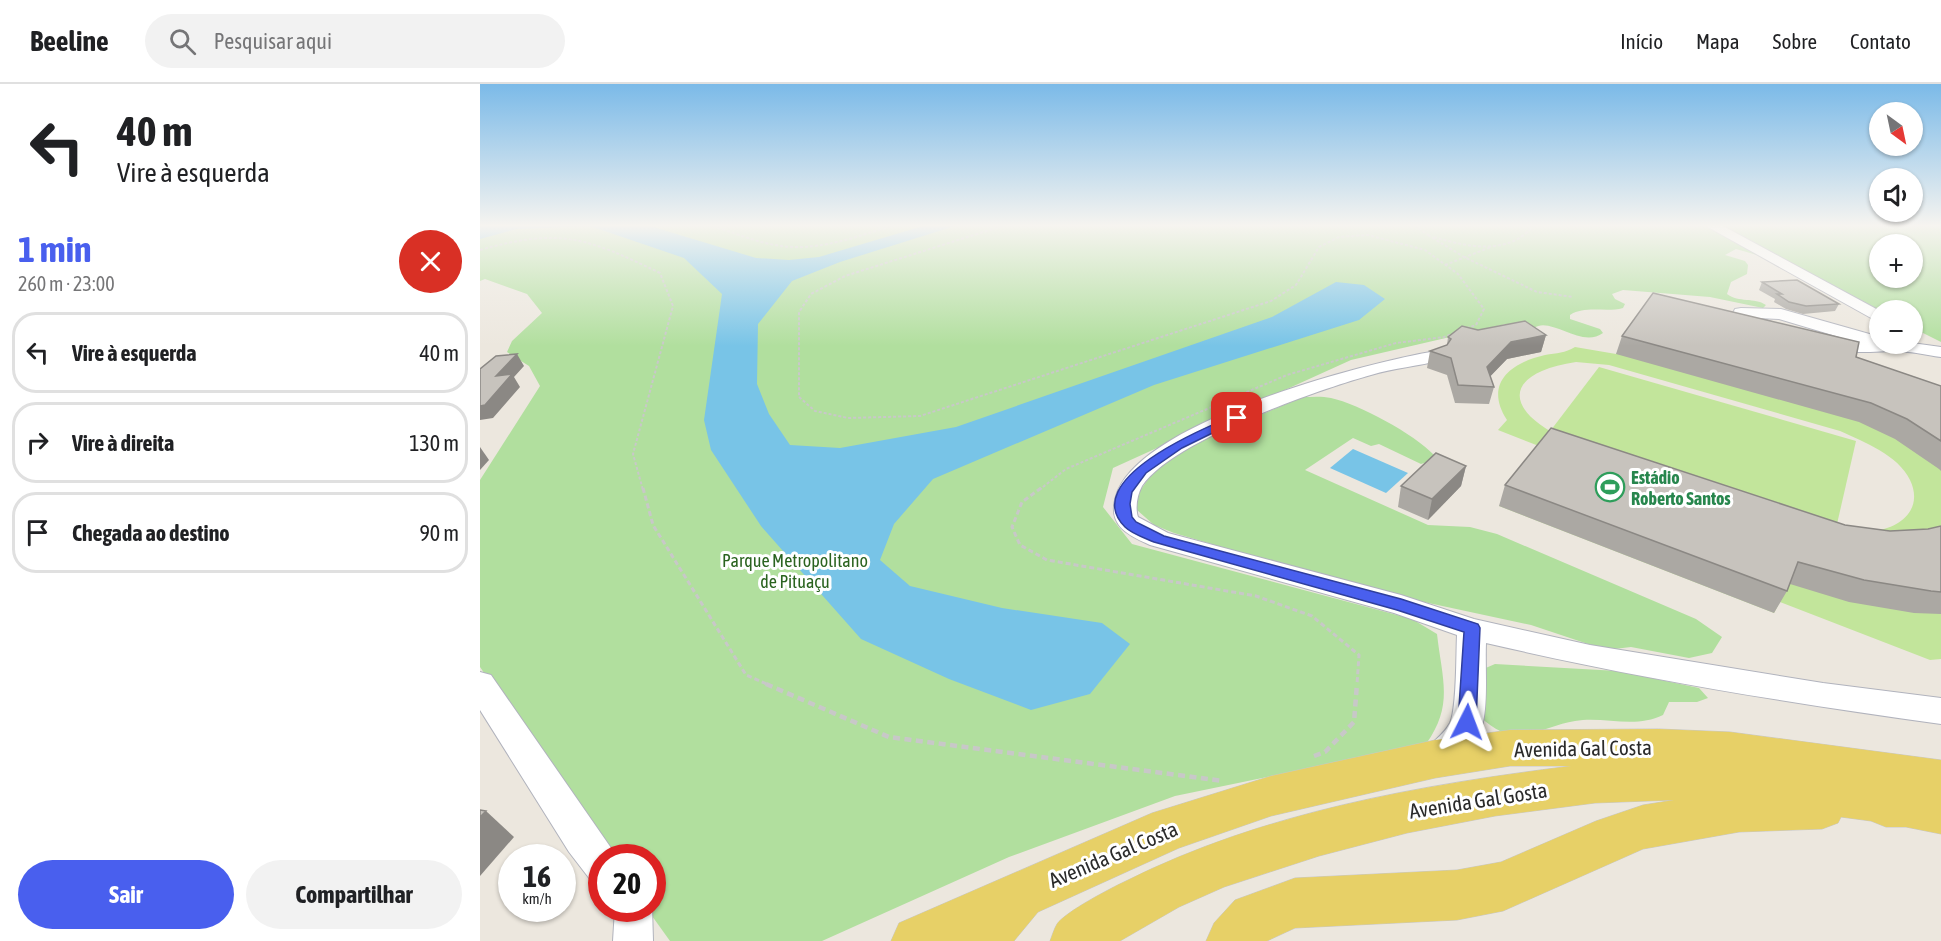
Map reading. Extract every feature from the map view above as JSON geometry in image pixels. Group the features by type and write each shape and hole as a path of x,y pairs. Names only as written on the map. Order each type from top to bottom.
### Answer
{"main road":[{"name":"Avenida Gal Costa","path":"917,941 1169,829 1224,810 1271,796 1435,759 1510,748 1659,747 1730,750 1929,800"},
{"name":"Avenida Gal Gosta","path":"1076,941 1160,889 1239,856 1396,813 1495,794 1633,780 1718,781 1929,800"},
{"path":"1232,941 1253,918 1273,908 1295,903 1457,895 1503,886 1596,844 1642,827 1739,811 1929,800"},
{"path":"983,941 998,920 1030,889"}],"lane":[{"path":"1765,266 1792,282 1817,284"},
{"path":"1785,266 1869,312"},
{"path":"1750,311 1781,314 1805,323 1884,344 1858,348 1755,324 1739,317 1741,313 1750,311"},
{"path":"1923,341 1941,351"},
{"path":"1923,349 1941,351"},
{"path":"1436,356 1387,365 1276,400 1178,445 1141,470 1125,492 1123,504 1126,518 1131,525 1159,539 1401,605 1472,628 1590,656 1823,695 1941,711"},
{"path":"1435,759 1454,745 1467,722 1472,628"},
{"path":"480,684 588,848"},
{"path":"1467,722 1510,748"}],"path":[{"path":"645,266 660,273 674,306 633,454 652,525 746,675 890,737 1230,782"},
{"path":"876,266 844,276 811,294 799,312 800,398 814,411 848,418 920,416 1271,301 1296,285 1308,266"},
{"path":"1305,760 1325,752 1354,722 1359,655 1312,616 1256,596 1047,560 1020,545 1012,527 1022,502 1077,465 1287,375 1396,343 1444,337 1476,325 1484,309 1458,274 1446,266"},
{"path":"1483,266 1537,292 1573,297"}],"green space":[{"name":"Parque Metropolitano de Pituaçu","path":"480,266 1748,266 1747,274 1731,282 1727,294 1766,305 1763,308 1710,297 1623,290 1612,294 1615,299 1625,304 1623,308 1583,310 1570,315 1570,319 1600,329 1603,333 1594,337 1576,335 1549,326 1541,325 1534,328 1506,324 1351,360 1113,468 1103,507 1132,544 1412,619 1437,634 1443,678 1443,704 1435,730 1426,744 1175,796 1009,857 822,941 670,941 656,922 666,922 666,844 602,844 480,667 480,480 540,386 529,366 507,352 512,341 542,313 527,294 485,279 480,281"},
{"name":"Parque Metropolitano de Pituaçu","path":"1783,266 1869,266 1869,288 1923,288 1923,266 1941,266 1941,342 1923,333 1923,300 1869,300 1869,306"},
{"name":"Estádio Roberto Santos","path":"1647,310 1941,388 1941,659 1930,660 1780,602 1774,613 1499,506 1544,448 1498,430 1507,420 1498,396 1499,386 1504,377 1511,370 1532,359 1564,352 1575,347 1616,354","holes":["1576,362 1609,365 1840,431 1889,456 1905,471 1914,490 1912,508 1900,522 1882,529 1854,531 1813,524 1567,440 1531,417 1522,405 1520,394 1524,384 1535,375 1552,367"]},
{"path":"1599,367 1856,441 1837,524 1551,430"},
{"path":"1303,397 1328,397 1356,406 1400,429 1434,455 1430,461 1421,464 1379,444 1371,446 1353,438 1305,470 1428,525 1470,527 1497,534 1696,619 1722,637 1712,653 1689,658 1631,647 1606,650 1531,625 1368,590 1174,533 1154,525 1137,510 1136,496 1160,463 1207,437"},
{"path":"1495,664 1618,671 1699,688 1708,698 1697,702 1669,702 1663,715 1642,721 1586,720 1568,722 1523,735 1510,735 1478,716 1481,670"}],"water":[{"path":"692,266 830,266 792,281 758,324 757,384 769,414 790,445 840,448 956,427 1272,317 1336,282 1364,285 1385,299 1359,320 1154,385 933,479 894,524 880,560 910,586 1002,608 1102,623 1130,644 1090,694 1031,710 949,679 861,639 761,526 711,450 704,420 722,294"},
{"path":"1353,449 1408,473 1386,493 1330,468"}],"building":[{"path":"1797,280 1839,304 1806,306 1789,302 1777,294 1782,294 1762,282"},
{"path":"1653,293 1859,342 1856,357 1941,386 1941,441 1907,419 1871,403 1622,336"},
{"path":"1525,321 1546,335 1511,342 1487,367 1494,387 1458,385 1451,358 1430,351 1447,345 1451,339 1448,337 1462,326 1478,330"},
{"path":"517,354 496,376 512,374 485,405 480,406 480,369 496,356"},
{"path":"1551,428 1845,525 1890,531 1941,526 1941,592 1864,580 1798,562 1787,591 1505,485"},
{"path":"1436,453 1466,466 1432,499 1401,486"}],"place":[{"name":"Estádio Roberto Santos","path":"1610,487"}],"route":[{"path":"1237,418 1178,445 1158,457 1132,479 1125,492 1123,504 1126,518 1131,525 1159,539 1401,605 1472,628 1467,722"}]}
